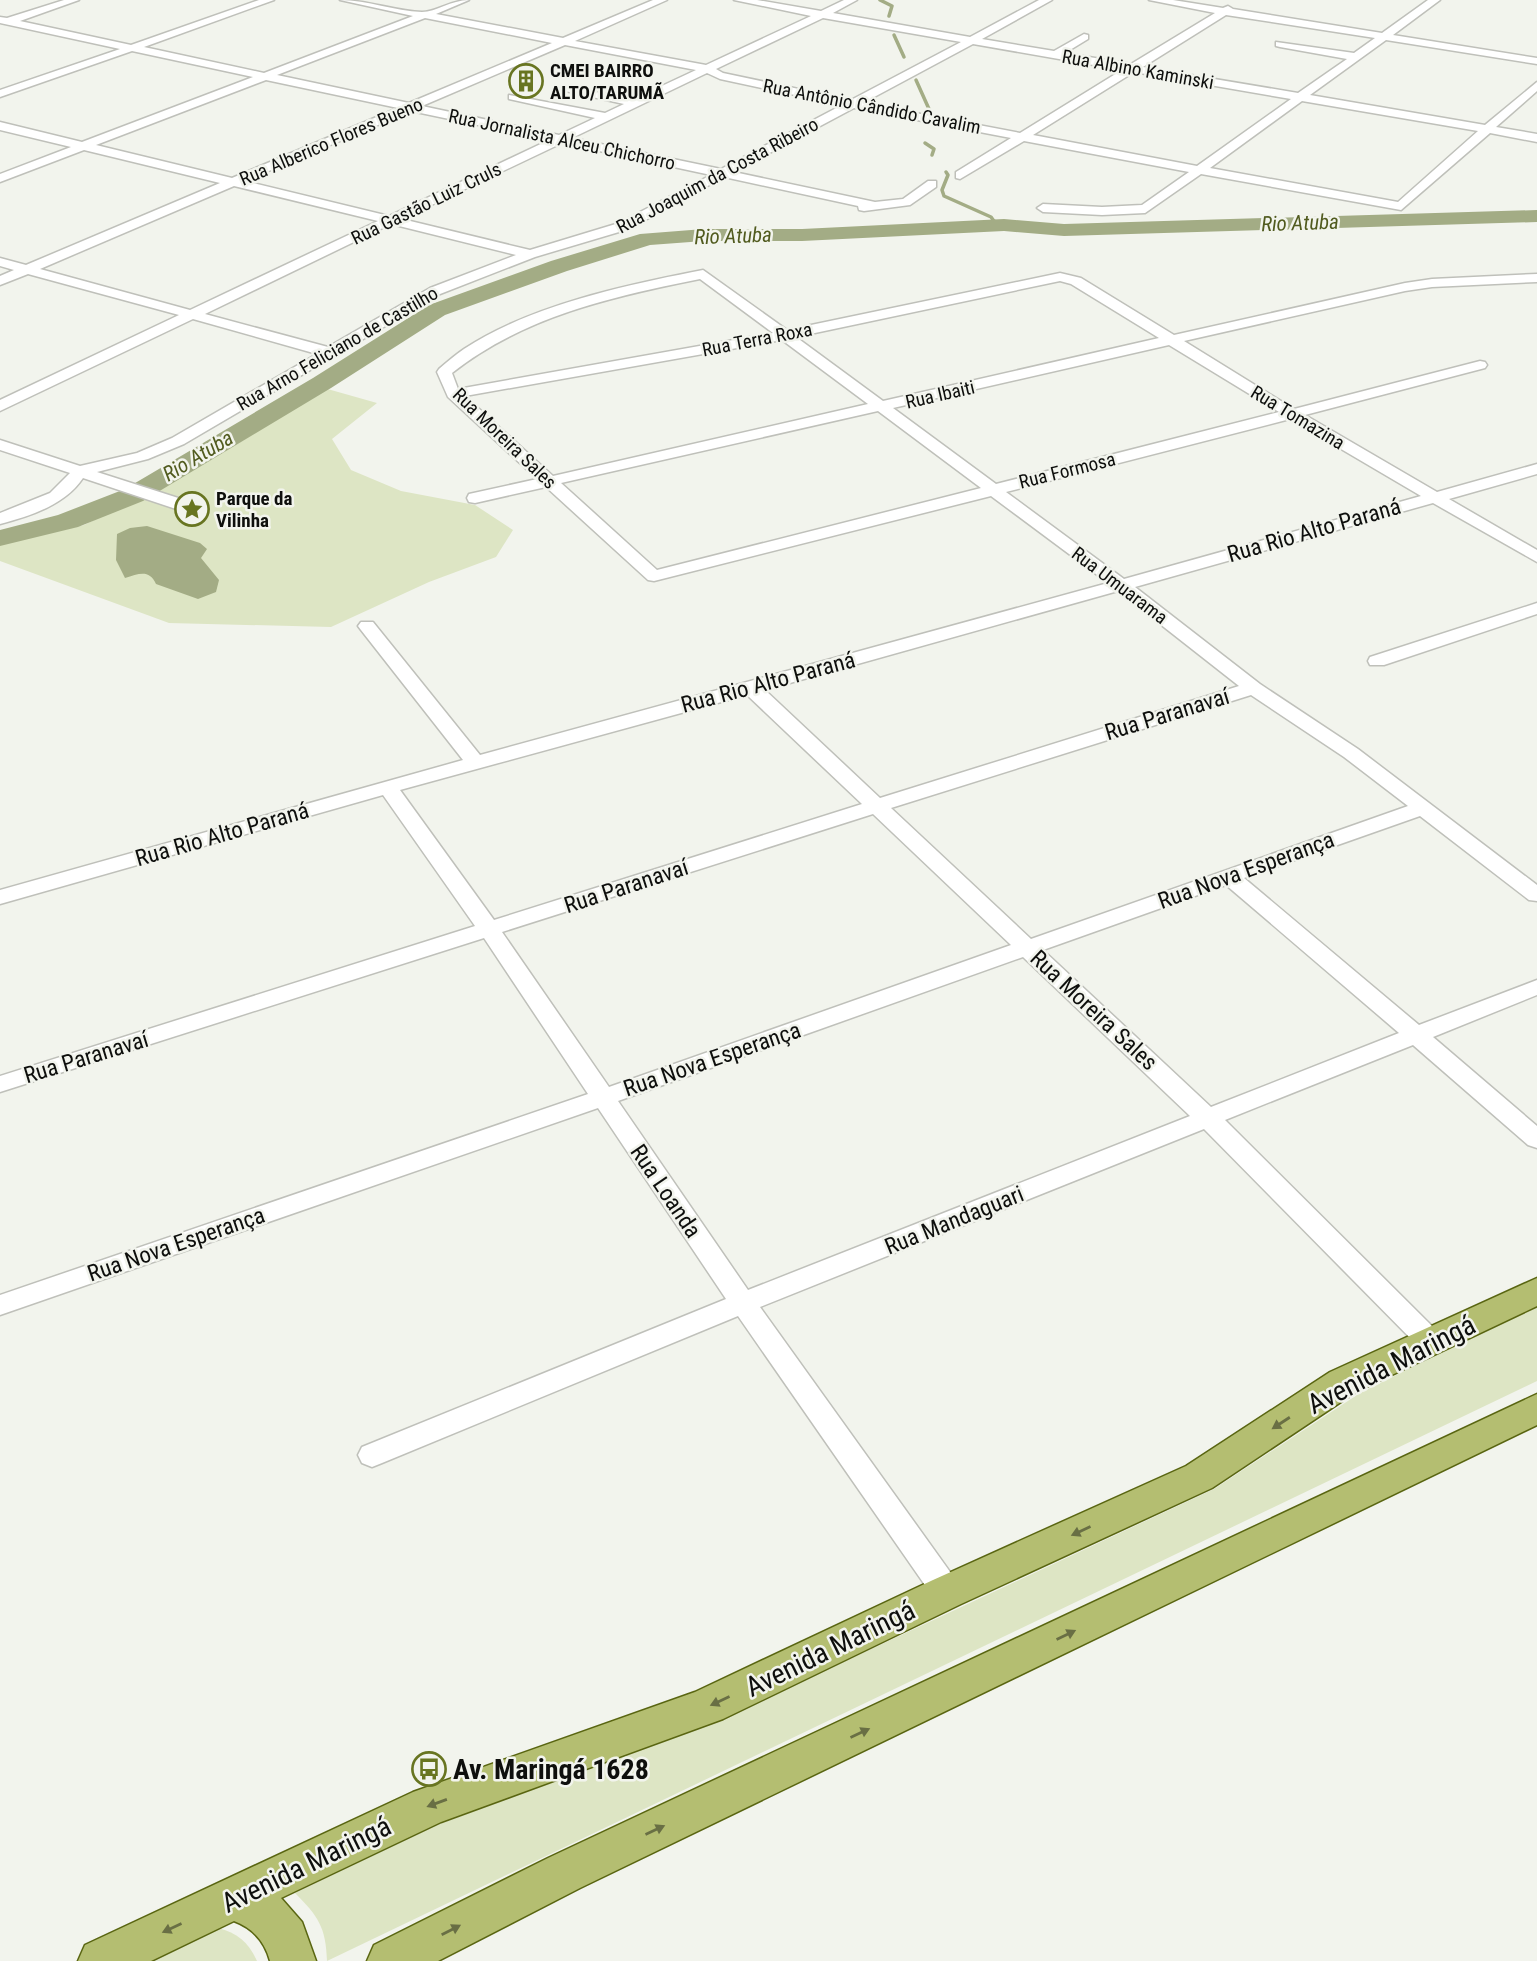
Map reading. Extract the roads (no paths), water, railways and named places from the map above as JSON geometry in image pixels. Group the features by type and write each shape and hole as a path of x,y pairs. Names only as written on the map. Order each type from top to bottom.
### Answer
{"main road":[{"name":"Avenida Maringá","path":"101,1961 428,1806 708,1706 947,1592 1199,1477 1343,1382 1537,1291"},
{"path":"390,1961 564,1873 1537,1408"},
{"path":"234,1899 262,1910 275,1921 284,1931 293,1961"}],"street":[{"path":"3,22 74,0"},
{"path":"0,94 269,0"},
{"name":"Rua Antônio Cândido Cavalim","path":"345,0 707,69 720,76 906,115 1401,206 1487,130"},
{"path":"0,178 464,0"},
{"name":"Rua Alberico Flores Bueno","path":"0,281 662,0"},
{"name":"Rua Albino Kaminski","path":"738,0 1537,138"},
{"name":"Rua Gastão Luiz Cruls","path":"0,406 852,0"},
{"name":"Rua Joaquim da Costa Ribeiro","path":"530,254 615,230 1046,0"},
{"path":"1154,0 1537,61"},
{"path":"960,175 1243,0"},
{"path":"1043,208 1102,211 1146,209 1435,0"},
{"name":"Rua Jornalista Alceu Chichorro","path":"3,22 877,206"},
{"path":"1055,55 1084,37"},
{"path":"1280,44 1356,57"},
{"path":"1487,130 1536,86"},
{"path":"567,90 635,103"},
{"path":"513,97 606,117"},
{"path":"0,126 530,254"},
{"path":"836,209 906,202 932,184"},
{"name":"Rua Arno Feliciano de Castilho","path":"80,471 162,449 435,291 530,254"},
{"path":"0,262 328,352"},
{"name":"Rua Umuarama","path":"703,274 1120,584 1253,688 1351,753 1537,895"},
{"name":"Rua Moreira Sales","path":"654,576 453,394 444,372 472,350 548,314 703,274"},
{"name":"Rua Terra Roxa","path":"453,394 784,335 1060,277"},
{"name":"Rua Tomazina","path":"1060,277 1076,281 1293,414 1537,557"},
{"name":"Rua Ibaiti","path":"475,498 1405,287 1432,283 1537,278"},
{"name":"Rua Formosa","path":"654,576 1480,365"},
{"path":"0,445 191,508"},
{"name":"Rua Rio Alto Paraná","path":"0,897 749,686 771,683 1537,469"},
{"path":"0,519 27,510 65,491 73,484 80,471"},
{"path":"1377,661 1537,608"},
{"path":"367,626 476,764"},
{"name":"Rua Moreira Sales","path":"749,686 1209,1119 1430,1341"},
{"name":"Rua Paranavaí","path":"0,1084 490,931 874,805 1253,688"},
{"name":"Rua Loanda","path":"388,788 490,931 743,1303 947,1592"},
{"name":"Rua Nova Esperança","path":"0,1305 602,1098 1422,808"},
{"path":"1229,876 1537,1139"},
{"name":"Rua Mandaguari","path":"372,1455 743,1303 1537,987"}],"waterway":[{"path":"880,0 892,6 889,16"},
{"path":"894,35 904,57"},
{"path":"916,80 933,118"},
{"path":"925,143 934,149 932,155"},
{"path":"946,172 948,175 942,190 944,196 991,217 996,224"},
{"name":"Rio Atuba","path":"0,538 68,521 134,495 322,383 437,310 559,266 648,239 1004,225 1064,230 1537,216"}],"place":[{"name":"CMEI BAIRRO ALTO/TARUMÃ","path":"526,81"},
{"name":"Parque da Vilinha","path":"192,509"},
{"name":"Av. Maringá 1628","path":"429,1769"}]}
